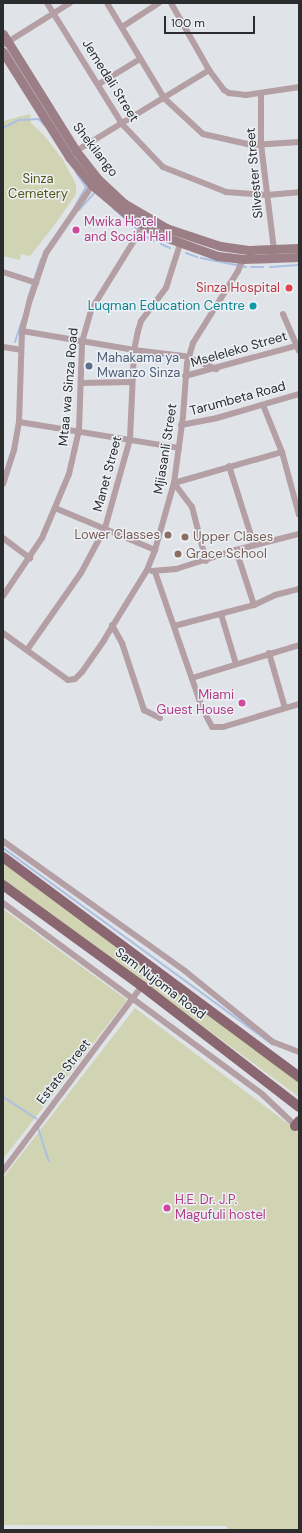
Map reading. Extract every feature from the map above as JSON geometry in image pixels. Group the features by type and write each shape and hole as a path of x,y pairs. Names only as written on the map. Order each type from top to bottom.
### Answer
{"main road":[{"name":"Shekilango","path":"5,40 16,64 69,157 95,182 125,204 161,226 185,236 220,246 274,250 299,248"},
{"name":"Shekilango","path":"3,52 16,64 76,151 95,182 112,204 143,226 180,244 218,256 243,259 299,257"},
{"name":"Sam Nujoma Road","path":"3,856 299,1077"},
{"name":"Sam Nujoma Road","path":"3,885 142,986 299,1107"}],"street":[{"name":"Jemedali Street","path":"47,3 99,84 122,124 148,154 174,174 226,192 267,195 299,192"},
{"path":"5,40 55,14 70,3"},
{"path":"107,3 164,98 203,134 230,142 262,144 299,142"},
{"path":"122,27 159,3"},
{"path":"171,3 209,70 224,90 229,93 261,93 299,87"},
{"path":"99,84 140,59"},
{"path":"76,151 209,70"},
{"name":"Silvester Street","path":"261,93 262,144 274,250"},
{"path":"3,484 14,450 19,422 22,331 36,283 46,252 95,182"},
{"name":"Mtaa wa Sinza Road","path":"3,596 30,558 55,508 69,474 79,430 82,342 86,321 95,301 143,226"},
{"name":"Manet Street","path":"27,650 81,573 105,528 130,440 134,350 141,321 166,288 180,244"},
{"name":"Mjiasanli Street","path":"27,650 64,677 75,679 89,662 146,570 155,550 174,483 182,425 185,376 188,357 200,331 238,271 243,259"},
{"path":"3,272 36,283"},
{"path":"283,314 298,347"},
{"path":"22,331 82,342 188,357 216,370"},
{"path":"3,347 21,350"},
{"name":"Mseleleko Street","path":"185,376 216,370 298,347"},
{"path":"81,383 132,382"},
{"name":"Tarumbeta Road","path":"182,425 217,418 299,394"},
{"path":"263,405 282,452 299,515"},
{"path":"19,422 79,430 179,448"},
{"path":"206,561 192,508 174,483 282,452"},
{"path":"229,466 254,545"},
{"path":"55,508 155,550"},
{"path":"146,570 155,572 206,561 236,550 299,534"},
{"path":"3,538 30,558"},
{"path":"236,550 254,605"},
{"path":"155,572 206,719 212,727 222,727 299,704"},
{"path":"174,626 254,605 275,595 299,589"},
{"path":"221,614 236,664"},
{"path":"112,625 122,643 144,710 160,718"},
{"path":"3,633 27,650"},
{"path":"192,678 299,644"},
{"path":"269,653 285,708"},
{"path":"3,841 185,971 273,1042 299,1052"},
{"path":"3,903 263,1095 298,1125"},
{"name":"Estate Street","path":"3,1171 134,1000 142,986"}],"green space":[{"name":"Sinza Cemetery","path":"30,114 31,123 44,135 63,160 76,184 76,194 56,223 30,256 21,254 20,260 3,256 3,121"},
{"path":"3,859 299,1079 299,1097 3,879"},
{"path":"3,909 127,1000 3,1159"},
{"path":"135,1008 299,1132 299,1530 227,1530 227,1526 3,1525 3,1178"}],"waterway":[{"path":"3,128 19,120 39,119 44,125"},
{"path":"72,212 86,187 76,172"},
{"path":"79,210 95,192"},
{"path":"113,208 139,231"},
{"path":"147,237 155,242"},
{"path":"161,244 170,248"},
{"path":"186,253 197,257"},
{"path":"201,258 246,267"},
{"path":"28,298 41,259"},
{"path":"270,267 299,265"},
{"path":"251,267 263,267"},
{"path":"15,342 22,320"},
{"path":"3,848 272,1044"},
{"path":"3,1097 37,1119"},
{"path":"38,1128 49,1161"}],"place":[{"name":"Mwika Hotel and Social Hall","path":"76,230"},
{"name":"Sinza Hospital","path":"289,288"},
{"name":"Luqman Education Centre","path":"253,306"},
{"name":"Mahakama ya Mwanzo Sinza","path":"89,366"},
{"name":"Lower Classes","path":"168,535"},
{"name":"Upper Clases","path":"185,537"},
{"name":"Grace School","path":"178,554"},
{"name":"Miami Guest House","path":"242,703"},
{"name":"H.E. Dr. J.P. Magufuli hostel","path":"167,1208"}]}
